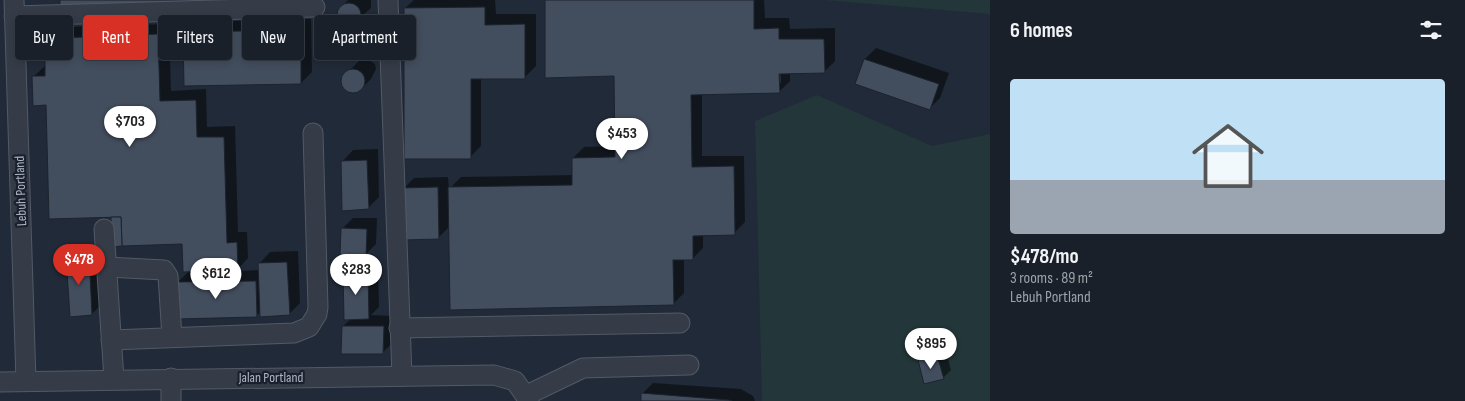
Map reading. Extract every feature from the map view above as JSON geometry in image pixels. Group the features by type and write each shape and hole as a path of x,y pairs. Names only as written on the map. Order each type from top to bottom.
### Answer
{"street":[{"path":"388,0 402,376"},
{"path":"14,8 315,7"},
{"name":"Lebuh Portland","path":"14,8 26,381"},
{"path":"111,340 294,332 303,331 314,321 318,307 313,133"},
{"path":"104,230 114,379"},
{"path":"107,267 164,270 168,276 172,337"},
{"path":"399,328 680,323"},
{"path":"528,398 582,368 690,365"},
{"name":"Jalan Portland","path":"0,382 171,378 494,375 515,381 528,398"},
{"path":"171,378 171,401"}],"shaded area":[{"path":"824,0 990,0 990,14"},
{"path":"817,95 932,146 990,134 990,401 762,401 755,121"}],"building":[{"path":"60,0 229,0 60,8"},
{"path":"545,0 754,0 754,29 779,28 779,39 824,39 825,73 779,74 780,93 691,95 692,167 734,166 735,235 693,236 693,260 673,260 674,305 450,310 448,187 572,185 572,158 615,157 614,76 545,78"},
{"path":"344,4 354,4 360,10 361,15 337,15 340,6"},
{"path":"485,7 485,25 525,24 525,79 471,79 471,159 404,159 404,60 416,60 416,15 404,15 404,8"},
{"path":"232,31 242,31 242,60 301,60 301,84 184,86 184,60 232,60"},
{"path":"148,34 158,34 160,101 196,100 197,137 224,137 227,243 237,242 238,270 183,272 182,244 122,246 121,217 49,219 46,105 33,106 32,76 45,76 45,60 73,60 73,37 83,37 83,60 148,60"},
{"path":"864,59 939,84 930,110 855,84"},
{"path":"353,69 362,72 365,81 362,90 353,93 344,90 341,81 344,72"},
{"path":"367,160 369,209 342,211 341,161"},
{"path":"438,187 439,239 403,240 402,188"},
{"path":"111,217 121,217 122,246 111,247"},
{"path":"341,228 367,229 366,257 340,256"},
{"path":"89,255 92,315 70,317 66,257"},
{"path":"287,262 290,315 260,317 258,263"},
{"path":"343,272 368,272 369,319 344,320"},
{"path":"256,281 257,317 177,319 176,282"},
{"path":"342,326 384,326 383,354 341,354"},
{"path":"937,355 944,379 924,384 918,360"},
{"path":"641,393 729,400 732,401 641,401"}]}
